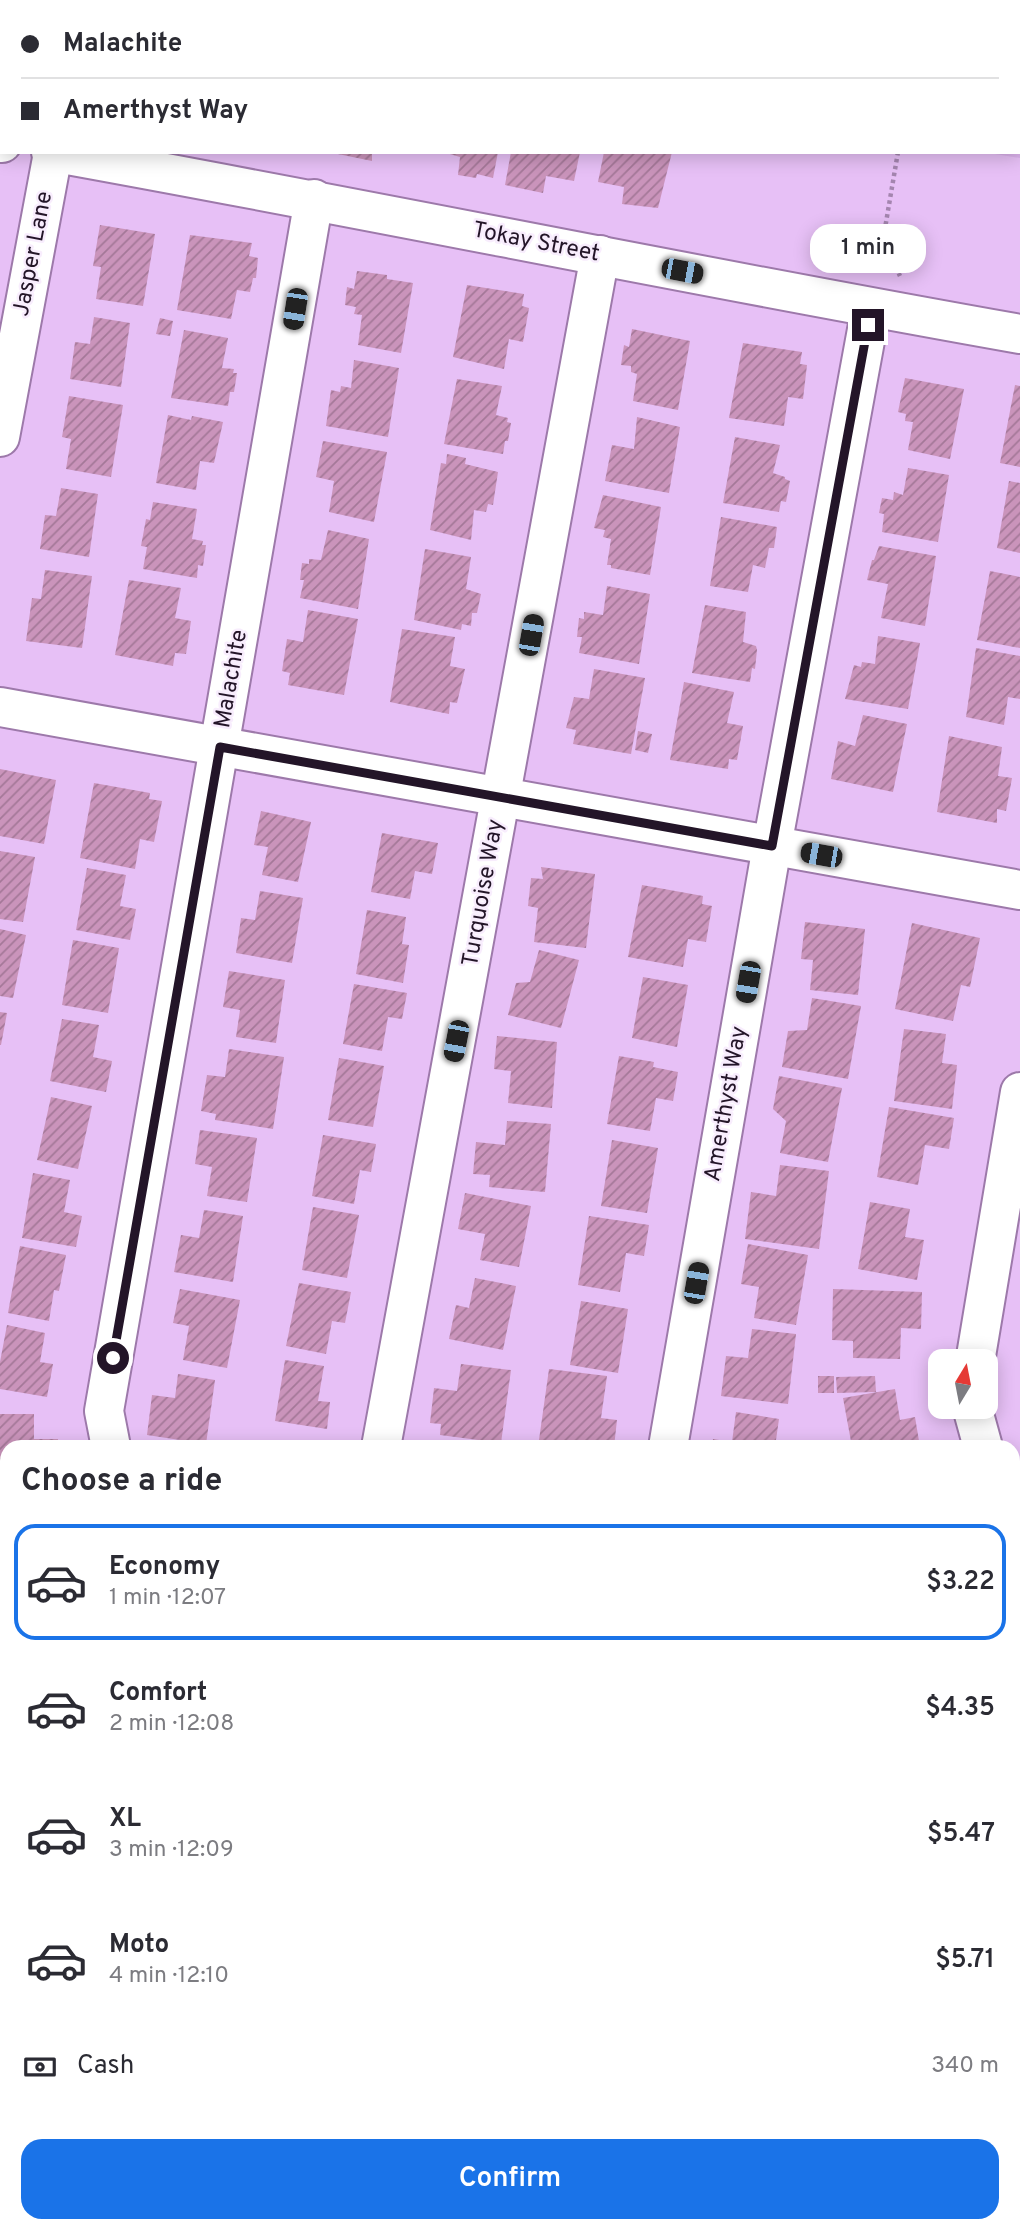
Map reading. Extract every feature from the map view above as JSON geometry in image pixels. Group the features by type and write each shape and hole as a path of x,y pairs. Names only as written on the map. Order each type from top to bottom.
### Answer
{"street":[{"name":"Jasper Lane","path":"0,437 52,154"},
{"name":"Tokay Street","path":"63,154 314,199 871,308 1020,334"},
{"name":"Malachite","path":"110,1440 104,1411 314,199"},
{"name":"Turquoise Way","path":"382,1440 600,255"},
{"name":"Amerthyst Way","path":"669,1440 772,846 871,308"},
{"path":"0,707 1020,890"},
{"path":"977,1349 1020,1092"},
{"path":"975,1419 981,1440"}],"path":[{"path":"898,154 883,240 900,274 898,281"},
{"path":"853,273 854,265 883,240"}],"shaded area":[{"path":"995,154 1020,154 1020,158"}],"building":[{"path":"338,154 372,154 372,161"},
{"path":"450,154 498,154 493,178 477,174 476,178 458,175 460,157"},
{"path":"511,154 580,154 574,181 546,176 543,193 505,185"},
{"path":"604,154 672,154 658,208 622,204 624,187 598,182"},
{"path":"100,225 155,234 143,306 96,299 101,267 93,266"},
{"path":"190,235 252,243 249,256 258,258 256,278 253,278 250,292 237,290 231,319 177,310"},
{"path":"357,271 387,275 387,279 413,283 401,353 358,345 362,315 354,314 356,307 345,305 347,287 354,289"},
{"path":"467,285 524,294 522,306 529,308 523,342 509,339 504,369 453,357"},
{"path":"94,317 130,323 121,387 70,379 75,342 90,344"},
{"path":"160,318 173,321 170,336 156,334"},
{"path":"632,329 690,341 678,410 633,401 637,374 631,372 631,366 621,365 624,345 629,347"},
{"path":"184,330 228,338 222,368 234,369 233,373 237,373 234,392 230,392 228,406 171,398"},
{"path":"743,343 802,352 800,364 807,365 803,399 788,397 784,426 729,418"},
{"path":"354,360 399,368 388,437 326,426 331,390 340,392 341,386 351,388"},
{"path":"905,378 964,389 950,459 908,450 913,422 905,421 906,414 898,412"},
{"path":"457,379 502,386 496,415 508,418 507,422 511,423 503,454 444,444"},
{"path":"1015,385 1020,386 1020,467 1000,463"},
{"path":"69,396 123,405 111,477 66,469 71,439 62,437"},
{"path":"168,415 223,422 214,463 200,461 196,490 156,483"},
{"path":"637,417 680,427 669,493 605,481 612,445 634,449"},
{"path":"735,437 780,445 773,473 790,481 786,502 781,501 779,512 723,503"},
{"path":"323,441 387,452 374,522 329,512 334,481 316,477"},
{"path":"447,454 466,458 465,464 498,472 493,505 488,504 486,512 474,510 471,540 430,530 441,463 446,464"},
{"path":"908,468 949,475 938,542 882,532 884,514 879,513 882,498 893,500 894,492 903,495"},
{"path":"1009,481 1020,483 1020,553 997,548"},
{"path":"61,488 98,494 89,557 40,549 45,515 56,516"},
{"path":"603,495 661,507 650,575 607,565 611,539 603,537 605,530 594,528"},
{"path":"153,502 197,509 192,539 203,541 202,545 206,545 203,566 198,565 197,578 143,569 147,547 141,546 146,519 150,520"},
{"path":"721,517 777,527 774,548 769,548 765,568 753,565 748,592 710,586"},
{"path":"328,530 369,539 358,609 300,598 304,580 300,580 302,563 309,564 309,559 321,560"},
{"path":"879,546 936,556 925,626 881,618 888,584 867,580"},
{"path":"425,549 471,557 466,589 481,594 477,613 472,613 471,626 462,624 461,630 414,620"},
{"path":"45,570 92,576 82,648 26,641 32,598 41,599"},
{"path":"990,571 1020,577 1020,648 977,640"},
{"path":"129,580 181,588 175,618 191,621 186,654 175,653 173,666 115,655"},
{"path":"607,586 650,594 639,664 579,653 582,637 577,637 579,618 584,619 584,612 603,615"},
{"path":"705,605 746,612 743,642 756,646 757,650 755,669 752,668 750,682 692,673"},
{"path":"308,610 358,619 344,695 288,685 290,673 282,671 287,639 303,642"},
{"path":"402,629 455,637 450,666 465,669 457,703 450,702 449,714 390,702"},
{"path":"878,636 920,643 908,709 845,699 854,665 861,667 862,662 875,664"},
{"path":"976,648 1020,656 1020,699 1008,697 1004,725 966,717"},
{"path":"594,669 645,678 631,754 573,744 576,730 566,728 574,697 589,699"},
{"path":"684,682 734,692 727,723 743,726 737,760 729,759 728,769 670,760"},
{"path":"863,715 907,724 893,792 831,779 838,741 855,746"},
{"path":"638,731 652,734 648,753 635,750"},
{"path":"949,736 1002,747 998,776 1012,778 1006,811 997,809 997,823 937,812"},
{"path":"0,769 56,780 44,844 0,836"},
{"path":"94,783 150,793 149,799 162,801 154,842 140,839 135,869 80,858"},
{"path":"261,811 311,822 298,882 262,875 268,847 254,845"},
{"path":"382,833 438,843 432,874 415,871 410,899 371,892"},
{"path":"0,851 35,857 23,922 0,919"},
{"path":"541,867 595,874 586,948 534,942 538,908 528,906 531,878 543,879"},
{"path":"87,868 126,875 120,906 136,909 130,940 76,930"},
{"path":"642,885 703,896 702,904 712,906 706,942 688,939 683,967 628,957"},
{"path":"260,891 303,898 292,963 236,953 241,918 255,920"},
{"path":"367,910 406,917 402,944 409,945 403,983 356,974"},
{"path":"805,922 865,929 858,995 810,990 813,960 801,959"},
{"path":"912,923 980,938 970,987 961,985 953,1021 895,1009"},
{"path":"0,929 26,935 13,998 0,996"},
{"path":"73,940 119,948 108,1013 62,1005"},
{"path":"539,950 579,960 561,1028 508,1015 516,983 530,982"},
{"path":"229,971 285,980 276,1043 236,1037 240,1010 223,1007"},
{"path":"643,977 688,985 677,1047 632,1038"},
{"path":"354,984 407,993 402,1019 388,1017 382,1051 343,1044"},
{"path":"812,998 861,1006 848,1079 782,1067 788,1031 807,1030"},
{"path":"0,1012 7,1013 1,1045 0,1045"},
{"path":"62,1019 99,1025 93,1057 112,1061 106,1092 50,1081"},
{"path":"904,1029 946,1034 942,1063 957,1065 952,1109 894,1101"},
{"path":"497,1036 557,1042 552,1108 508,1103 511,1071 494,1069"},
{"path":"229,1049 284,1057 273,1129 215,1120 216,1114 201,1111 207,1075 225,1077"},
{"path":"619,1056 654,1062 653,1067 678,1072 673,1101 656,1098 650,1131 607,1124"},
{"path":"339,1058 384,1066 373,1127 328,1120"},
{"path":"779,1076 842,1088 828,1162 780,1153 786,1121 773,1109"},
{"path":"51,1097 92,1106 78,1169 37,1160"},
{"path":"889,1107 954,1118 949,1149 925,1145 918,1185 877,1177"},
{"path":"507,1121 551,1124 545,1192 489,1187 490,1175 473,1174 476,1142 505,1145"},
{"path":"200,1130 257,1138 247,1202 207,1196 212,1167 195,1164"},
{"path":"323,1135 376,1144 371,1172 360,1170 354,1204 312,1196"},
{"path":"612,1140 658,1148 647,1213 601,1206"},
{"path":"780,1165 829,1171 819,1249 745,1239 751,1192 776,1196"},
{"path":"33,1173 70,1180 64,1212 82,1216 76,1247 22,1238"},
{"path":"465,1193 531,1206 519,1267 480,1260 485,1234 458,1229"},
{"path":"870,1202 910,1209 905,1237 924,1240 917,1280 858,1269"},
{"path":"313,1207 359,1215 347,1278 302,1270"},
{"path":"204,1210 243,1216 233,1282 174,1272 181,1235 199,1238"},
{"path":"589,1216 649,1225 644,1256 626,1253 620,1292 578,1285"},
{"path":"748,1244 808,1255 796,1325 754,1318 759,1287 741,1284"},
{"path":"20,1246 66,1255 59,1291 54,1290 49,1321 8,1313"},
{"path":"475,1278 516,1286 503,1350 449,1339 456,1305 469,1308"},
{"path":"299,1283 351,1292 345,1323 332,1321 326,1354 286,1346"},
{"path":"180,1289 240,1300 227,1368 183,1360 189,1326 173,1323"},
{"path":"833,1289 922,1292 921,1329 901,1328 900,1359 853,1358 853,1341 832,1340"},
{"path":"581,1301 628,1309 618,1373 570,1365"},
{"path":"7,1325 45,1333 40,1362 53,1364 47,1397 0,1389 0,1362"},
{"path":"752,1329 796,1334 788,1404 721,1396 726,1356 748,1358"},
{"path":"285,1360 324,1366 318,1401 330,1402 327,1429 275,1421"},
{"path":"461,1364 511,1370 501,1440 440,1435 441,1424 430,1423 434,1388 457,1391"},
{"path":"549,1369 607,1376 601,1418 617,1420 615,1440 539,1440"},
{"path":"178,1374 215,1380 207,1440 180,1440 147,1435 152,1395 175,1398"},
{"path":"818,1376 834,1376 834,1393 818,1393"},
{"path":"875,1376 876,1392 837,1393 836,1377"},
{"path":"895,1389 900,1420 915,1417 919,1440 851,1440 843,1398"},
{"path":"736,1412 779,1419 776,1440 732,1440"},
{"path":"0,1414 34,1414 34,1439 58,1439 58,1440 0,1440"}],"route":[{"path":"113,1358 220,747 772,846 868,325"}]}
